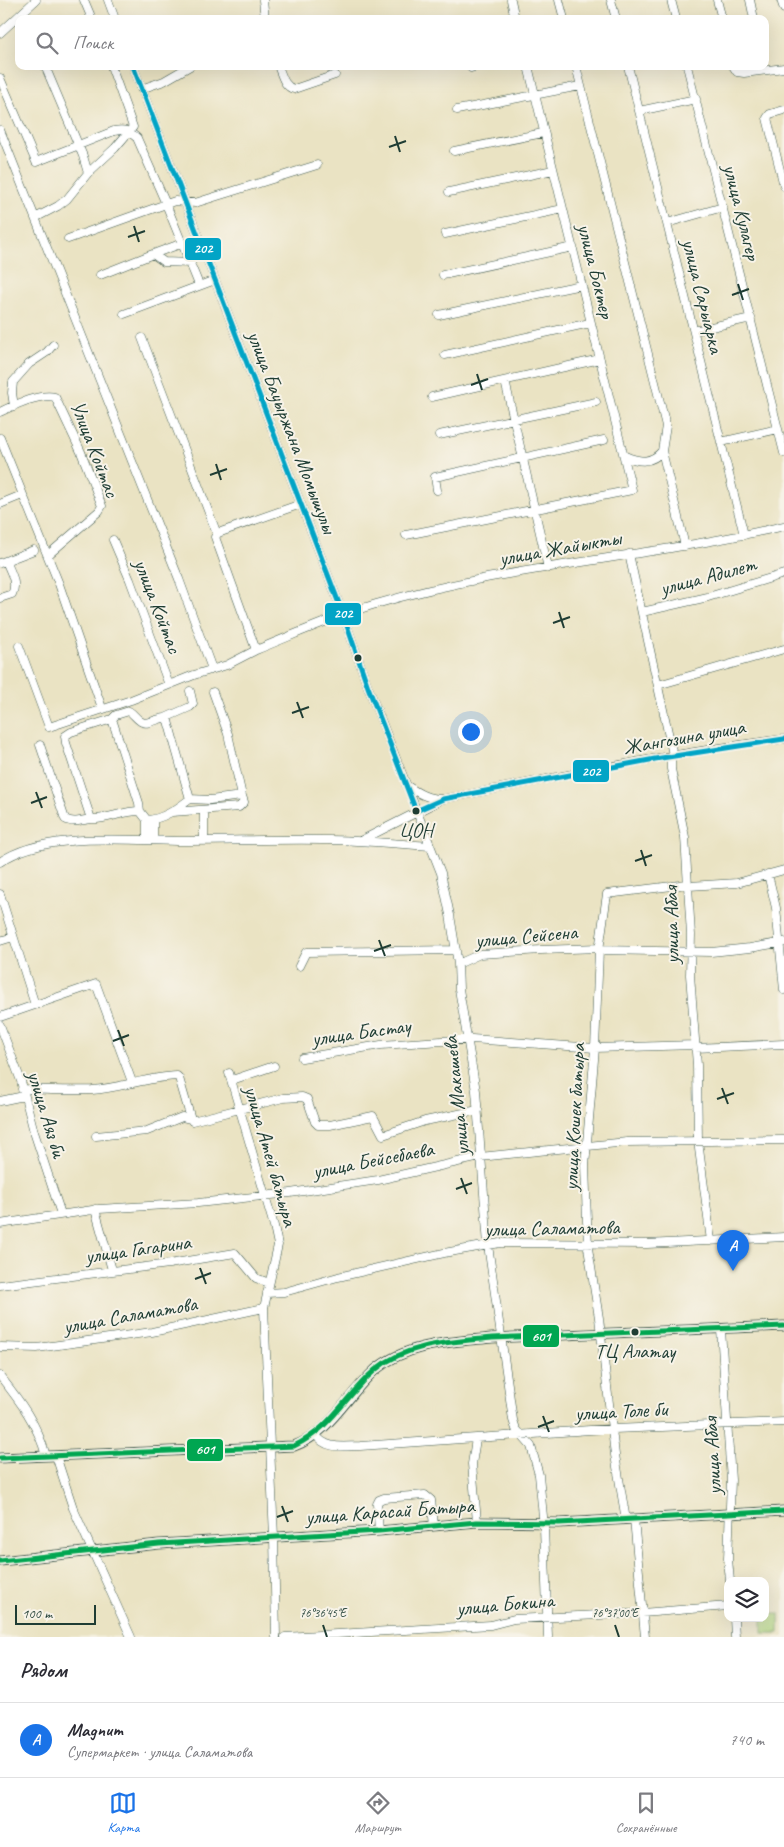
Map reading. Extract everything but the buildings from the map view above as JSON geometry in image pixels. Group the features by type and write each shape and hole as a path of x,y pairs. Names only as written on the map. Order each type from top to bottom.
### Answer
{"main road":[{"path":"0,1458 294,1446 316,1434 370,1375 390,1360 410,1351 445,1342 784,1326"},
{"name":"улица Карасай Батыра","path":"0,1561 158,1544 379,1531 477,1522 543,1523 630,1520 784,1511"}],"street":[{"path":"84,0 90,15"},
{"path":"108,0 114,15"},
{"path":"263,0 265,15"},
{"path":"511,0 513,15"},
{"path":"559,0 563,15"},
{"path":"611,0 615,15"},
{"path":"671,0 675,15"},
{"path":"717,0 721,15"},
{"path":"750,0 753,15"},
{"path":"782,0 784,9"},
{"path":"25,15 32,2"},
{"path":"0,33 15,22"},
{"path":"769,67 784,68"},
{"path":"47,70 88,173"},
{"path":"35,218 67,199 88,173 134,127 113,70"},
{"name":"улица Бауыржана Момышулы","path":"135,70 430,846"},
{"path":"142,89 164,81 183,70"},
{"path":"280,70 286,84 289,88 294,89 335,75"},
{"name":"улица Боктер","path":"529,70 632,490 534,509"},
{"path":"577,70 666,426 662,451 685,546"},
{"name":"улица Сарыарка","path":"629,70 744,534"},
{"name":"улица Кулагер","path":"689,70 784,453"},
{"path":"737,70 744,73 755,70"},
{"path":"0,78 36,162 114,131 124,130 137,138 183,243 199,285"},
{"path":"457,110 580,86"},
{"path":"639,111 696,99"},
{"path":"784,110 770,114 767,118 784,186"},
{"path":"0,130 179,579 212,669"},
{"path":"454,152 543,133"},
{"path":"68,239 175,201 195,203 317,165"},
{"path":"449,192 553,170"},
{"path":"175,201 181,192"},
{"path":"667,223 723,207"},
{"path":"445,234 563,209"},
{"path":"100,275 183,243"},
{"path":"443,274 572,247"},
{"path":"153,254 164,262 191,263"},
{"path":"124,314 215,280"},
{"path":"439,315 581,284"},
{"path":"694,331 751,318"},
{"path":"445,355 590,323"},
{"path":"142,338 217,534 215,537 256,650"},
{"path":"14,406 13,382 29,364 47,352 53,345"},
{"path":"432,397 600,360"},
{"path":"505,381 548,568"},
{"name":"Улица Койтас","path":"0,412 46,396 55,397 81,452 102,506 100,511 48,555"},
{"path":"439,435 596,402"},
{"path":"721,442 778,429"},
{"path":"0,438 48,555 102,708"},
{"path":"437,490 434,477 604,440"},
{"path":"625,456 647,461 656,458 662,451"},
{"path":"0,504 22,495"},
{"path":"217,534 301,504"},
{"path":"406,535 534,509"},
{"name":"улица Жайыкты","path":"19,646 49,727 227,665 256,650 343,614 418,593 548,568 685,546 784,526"},
{"name":"улица Койтас","path":"113,540 169,685"},
{"path":"0,598 12,594 14,590 13,578 3,562 34,550"},
{"name":"улица Абая","path":"629,554 673,755 671,770 685,837 689,885 690,975 695,1046 698,1140 711,1241"},
{"name":"улица Адилет","path":"642,612 708,597 784,574"},
{"path":"658,685 784,649"},
{"path":"91,819 65,736 129,711 141,722 146,723 165,718 190,708 193,704 190,691"},
{"path":"172,812 239,807 244,802 228,734 213,692"},
{"path":"165,718 168,721 190,799"},
{"path":"112,719 140,811 150,820 150,840"},
{"name":"Жангозина улица","path":"443,799 673,755 784,739"},
{"path":"40,745 65,819 75,822 98,819 128,811 140,811"},
{"path":"406,785 426,797 443,799"},
{"path":"150,820 172,812 190,799 210,800 242,796"},
{"path":"360,841 443,799"},
{"path":"204,811 204,841"},
{"path":"0,862 12,854 57,843 96,840 360,841 430,846"},
{"name":"улица Макашева","path":"430,846 445,887 456,950 459,989 478,1110 488,1245 513,1420 516,1428 531,1446 539,1475 548,1637"},
{"path":"689,885 737,883 784,870"},
{"path":"768,874 782,942 784,990"},
{"name":"улица Кошек батыра","path":"645,1637 630,1520 612,1429 588,1244 586,1147 595,1048 599,949 607,894 689,885"},
{"path":"0,894 35,1005"},
{"path":"0,941 13,937"},
{"name":"улица Сейсена","path":"458,964 478,955 490,953 599,949 711,952 782,942"},
{"path":"299,966 306,952 456,950"},
{"path":"0,1017 96,984 132,1082"},
{"name":"улица Аяз би","path":"0,1025 61,1214"},
{"name":"улица Бастау","path":"302,1058 381,1045 468,1040 595,1048 784,1044"},
{"name":"улица Атей батыра","path":"274,1066 230,1076 241,1109 278,1245 264,1308 274,1537 276,1637"},
{"path":"0,1101 23,1092 92,1090 171,1076 179,1078 191,1119"},
{"path":"96,1136 147,1131 182,1117 192,1121 283,1098 302,1097 307,1100 315,1122 318,1125 330,1125 373,1116 383,1135 425,1121 478,1110"},
{"name":"улица Бейсебаева","path":"0,1224 94,1209 198,1203 378,1180 480,1157 627,1142 784,1140"},
{"path":"94,1209 112,1270"},
{"name":"улица Саламатова","path":"267,1293 284,1292 338,1276 488,1245 535,1242 588,1244 678,1243 784,1237"},
{"name":"улица Гагарина","path":"0,1285 169,1264 235,1253 256,1278 269,1284"},
{"name":"улица Саламатова","path":"0,1348 37,1348 152,1332 264,1308"},
{"name":"улица Абая","path":"721,1330 732,1490 729,1513 730,1577"},
{"path":"0,1376 26,1408 39,1435 46,1456"},
{"name":"улица Толе би","path":"316,1434 321,1443 328,1446 369,1446 612,1429 784,1422"},
{"path":"476,1439 472,1464 477,1522"},
{"path":"56,1456 73,1508 132,1637"},
{"path":"379,1531 377,1504 379,1500 384,1498 426,1495 431,1500 434,1525"},
{"name":"улица Бокина","path":"285,1637 354,1632 370,1635 490,1625 514,1619 642,1613 724,1606"},
{"path":"734,1622 736,1637"}],"green space":[{"path":"769,1613 779,1613 779,1633 762,1633 762,1622 769,1622"}],"transit line":[{"name":"202","path":"135,70 343,614 368,687 416,811 443,799 655,759 784,739"},
{"name":"601","path":"0,1458 294,1446 307,1439 328,1421 375,1370 401,1354 431,1345 492,1338 784,1326"},
{"name":"601","path":"0,1561 159,1544 379,1531 477,1522 559,1523 784,1511"}],"place":[{"name":"ЦОН","path":"416,811"},
{"name":"Magnum","path":"733,1271"},
{"name":"ТЦ Алатау","path":"635,1332"}]}
